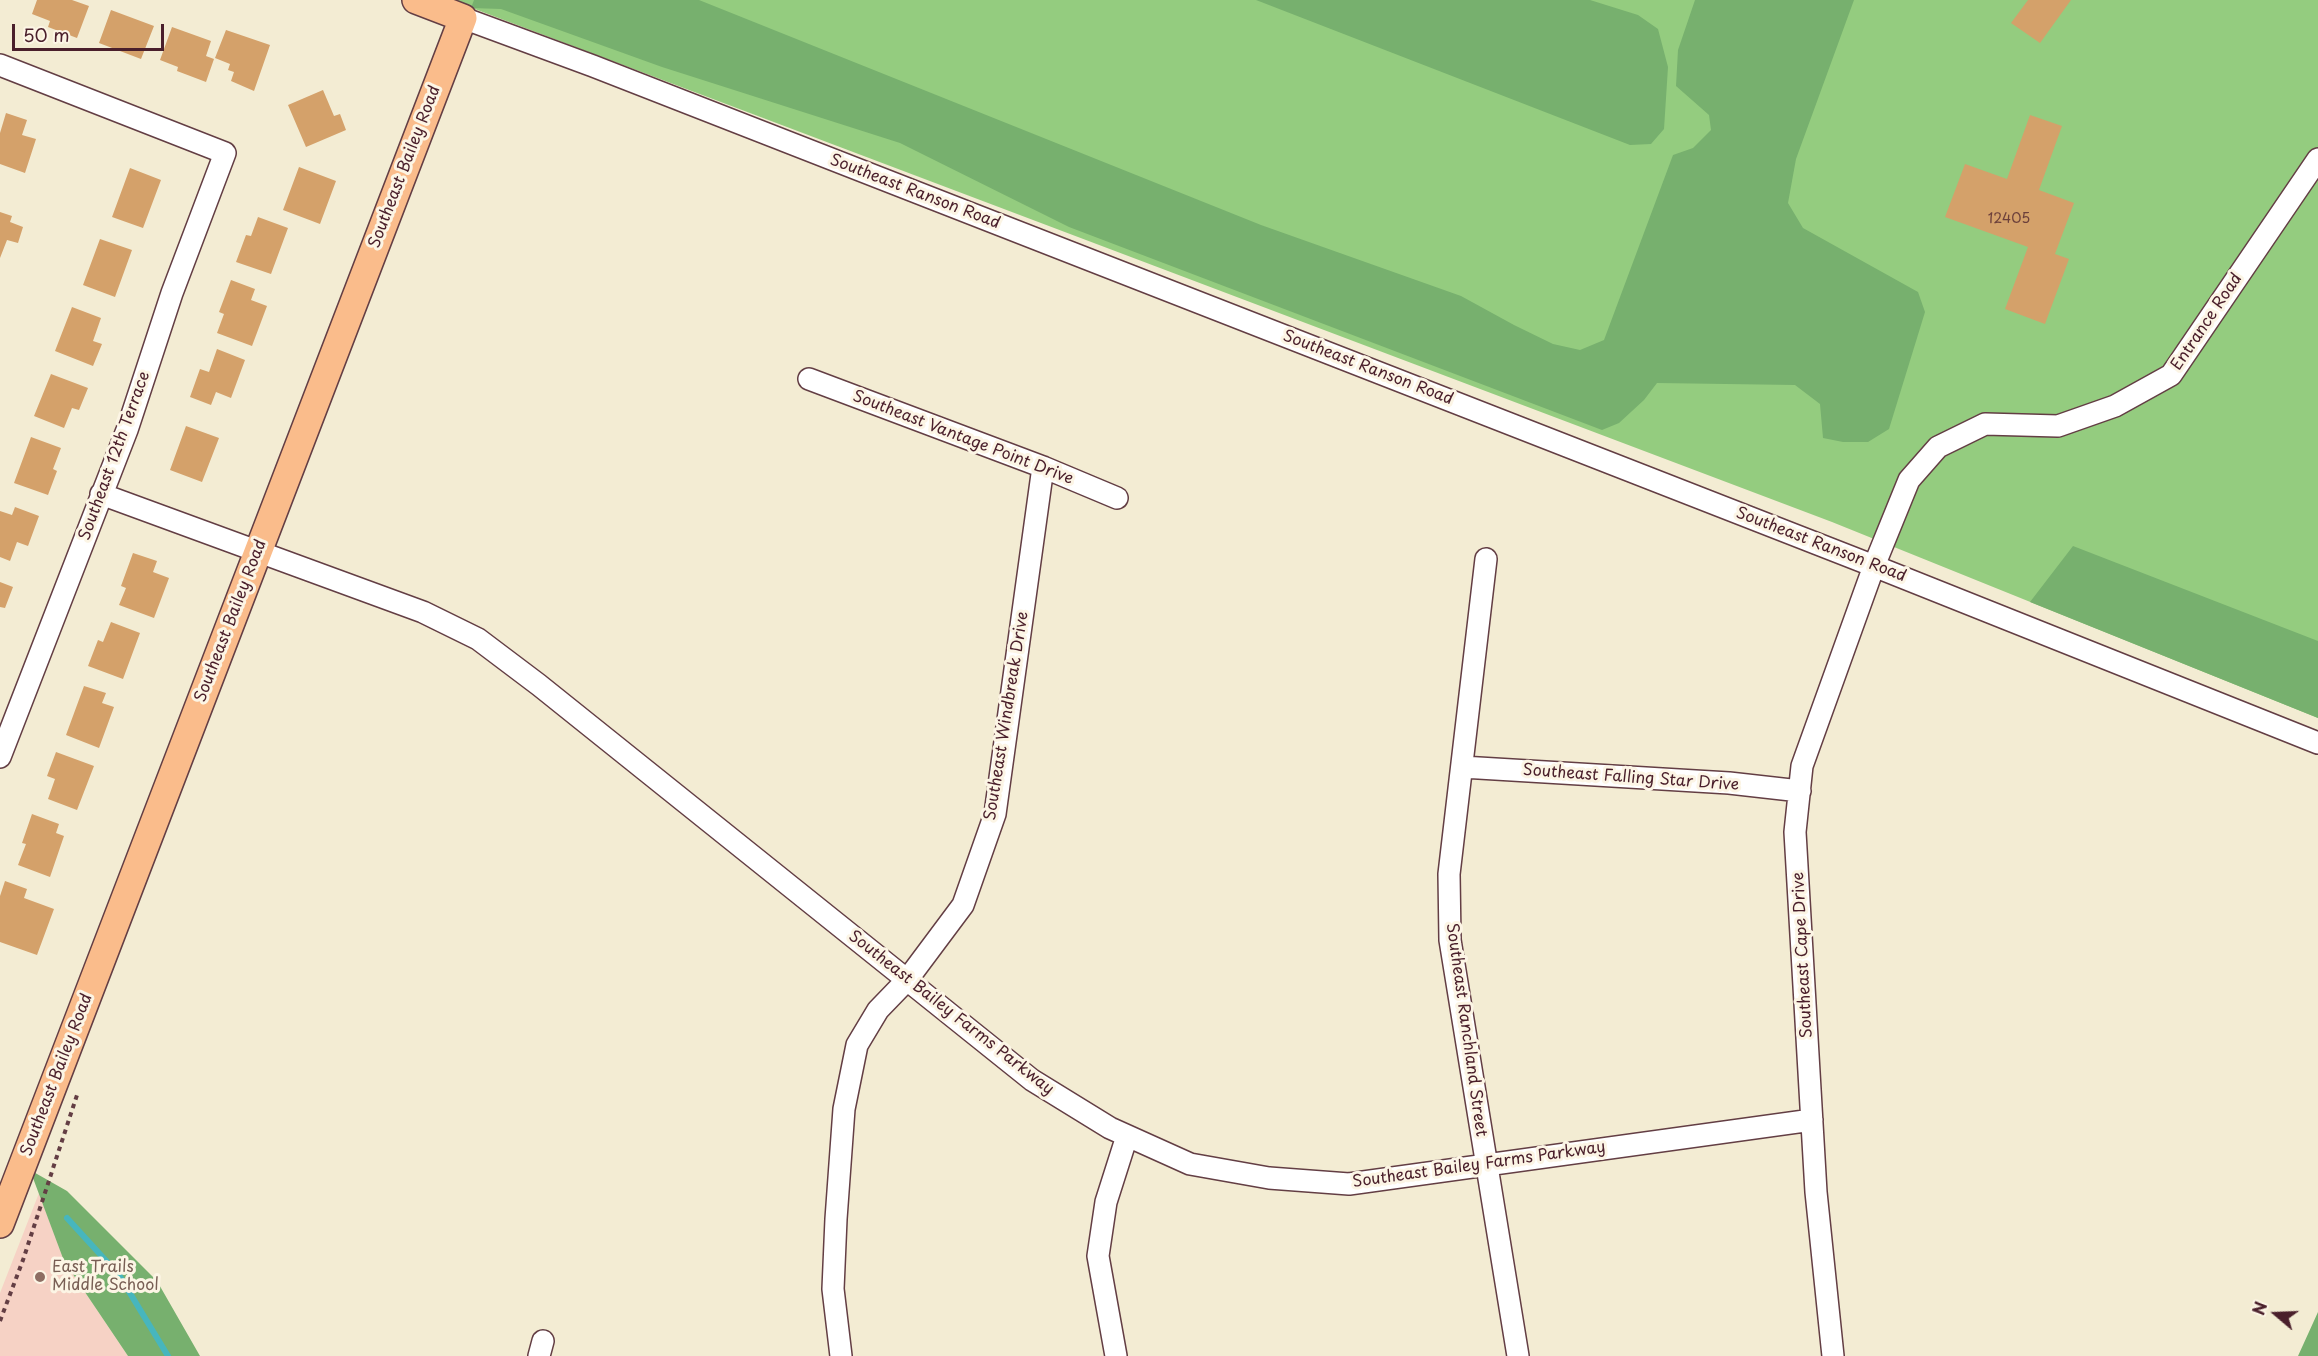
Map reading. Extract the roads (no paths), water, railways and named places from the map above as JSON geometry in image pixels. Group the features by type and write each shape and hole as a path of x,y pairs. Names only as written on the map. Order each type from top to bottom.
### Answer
{"main road":[{"name":"Southeast Ranson Road","path":"416,0 462,18"},
{"name":"Southeast Bailey Road","path":"0,1224 462,18"}],"street":[{"name":"Southeast Ranson Road","path":"462,18 615,74 2318,742"},
{"name":"Southeast 12th Terrace","path":"0,65 225,153 172,293 127,430 0,757"},
{"name":"Entrance Road","path":"1874,566 1909,480 1938,447 1985,424 2058,426 2115,406 2171,375 2318,159"},
{"name":"Southeast Vantage Point Drive","path":"809,379 1043,467 1117,498"},
{"name":"Southeast Windbreak Drive","path":"842,1356 833,1289 843,1109 857,1045 878,1010 907,980 963,905 995,814 1043,467"},
{"name":"Southeast Bailey Farms Parkway","path":"101,494 423,612 478,639 539,685 1032,1080 1110,1128 1190,1164 1269,1178 1349,1184 1812,1120"},
{"name":"Southeast Ranchland Street","path":"1486,560 1449,874 1450,940 1518,1356"},
{"name":"Southeast Cape Drive","path":"1833,1356 1816,1192 1795,832 1802,766 1874,566"},
{"name":"Southeast Falling Star Drive","path":"1462,767 1729,783 1800,791"},
{"path":"1116,1356 1098,1256 1106,1202 1127,1136"}],"waterway":[{"path":"67,1218 119,1275 168,1356"}],"place":[{"name":"East Trails Middle School","path":"40,1277"}]}
